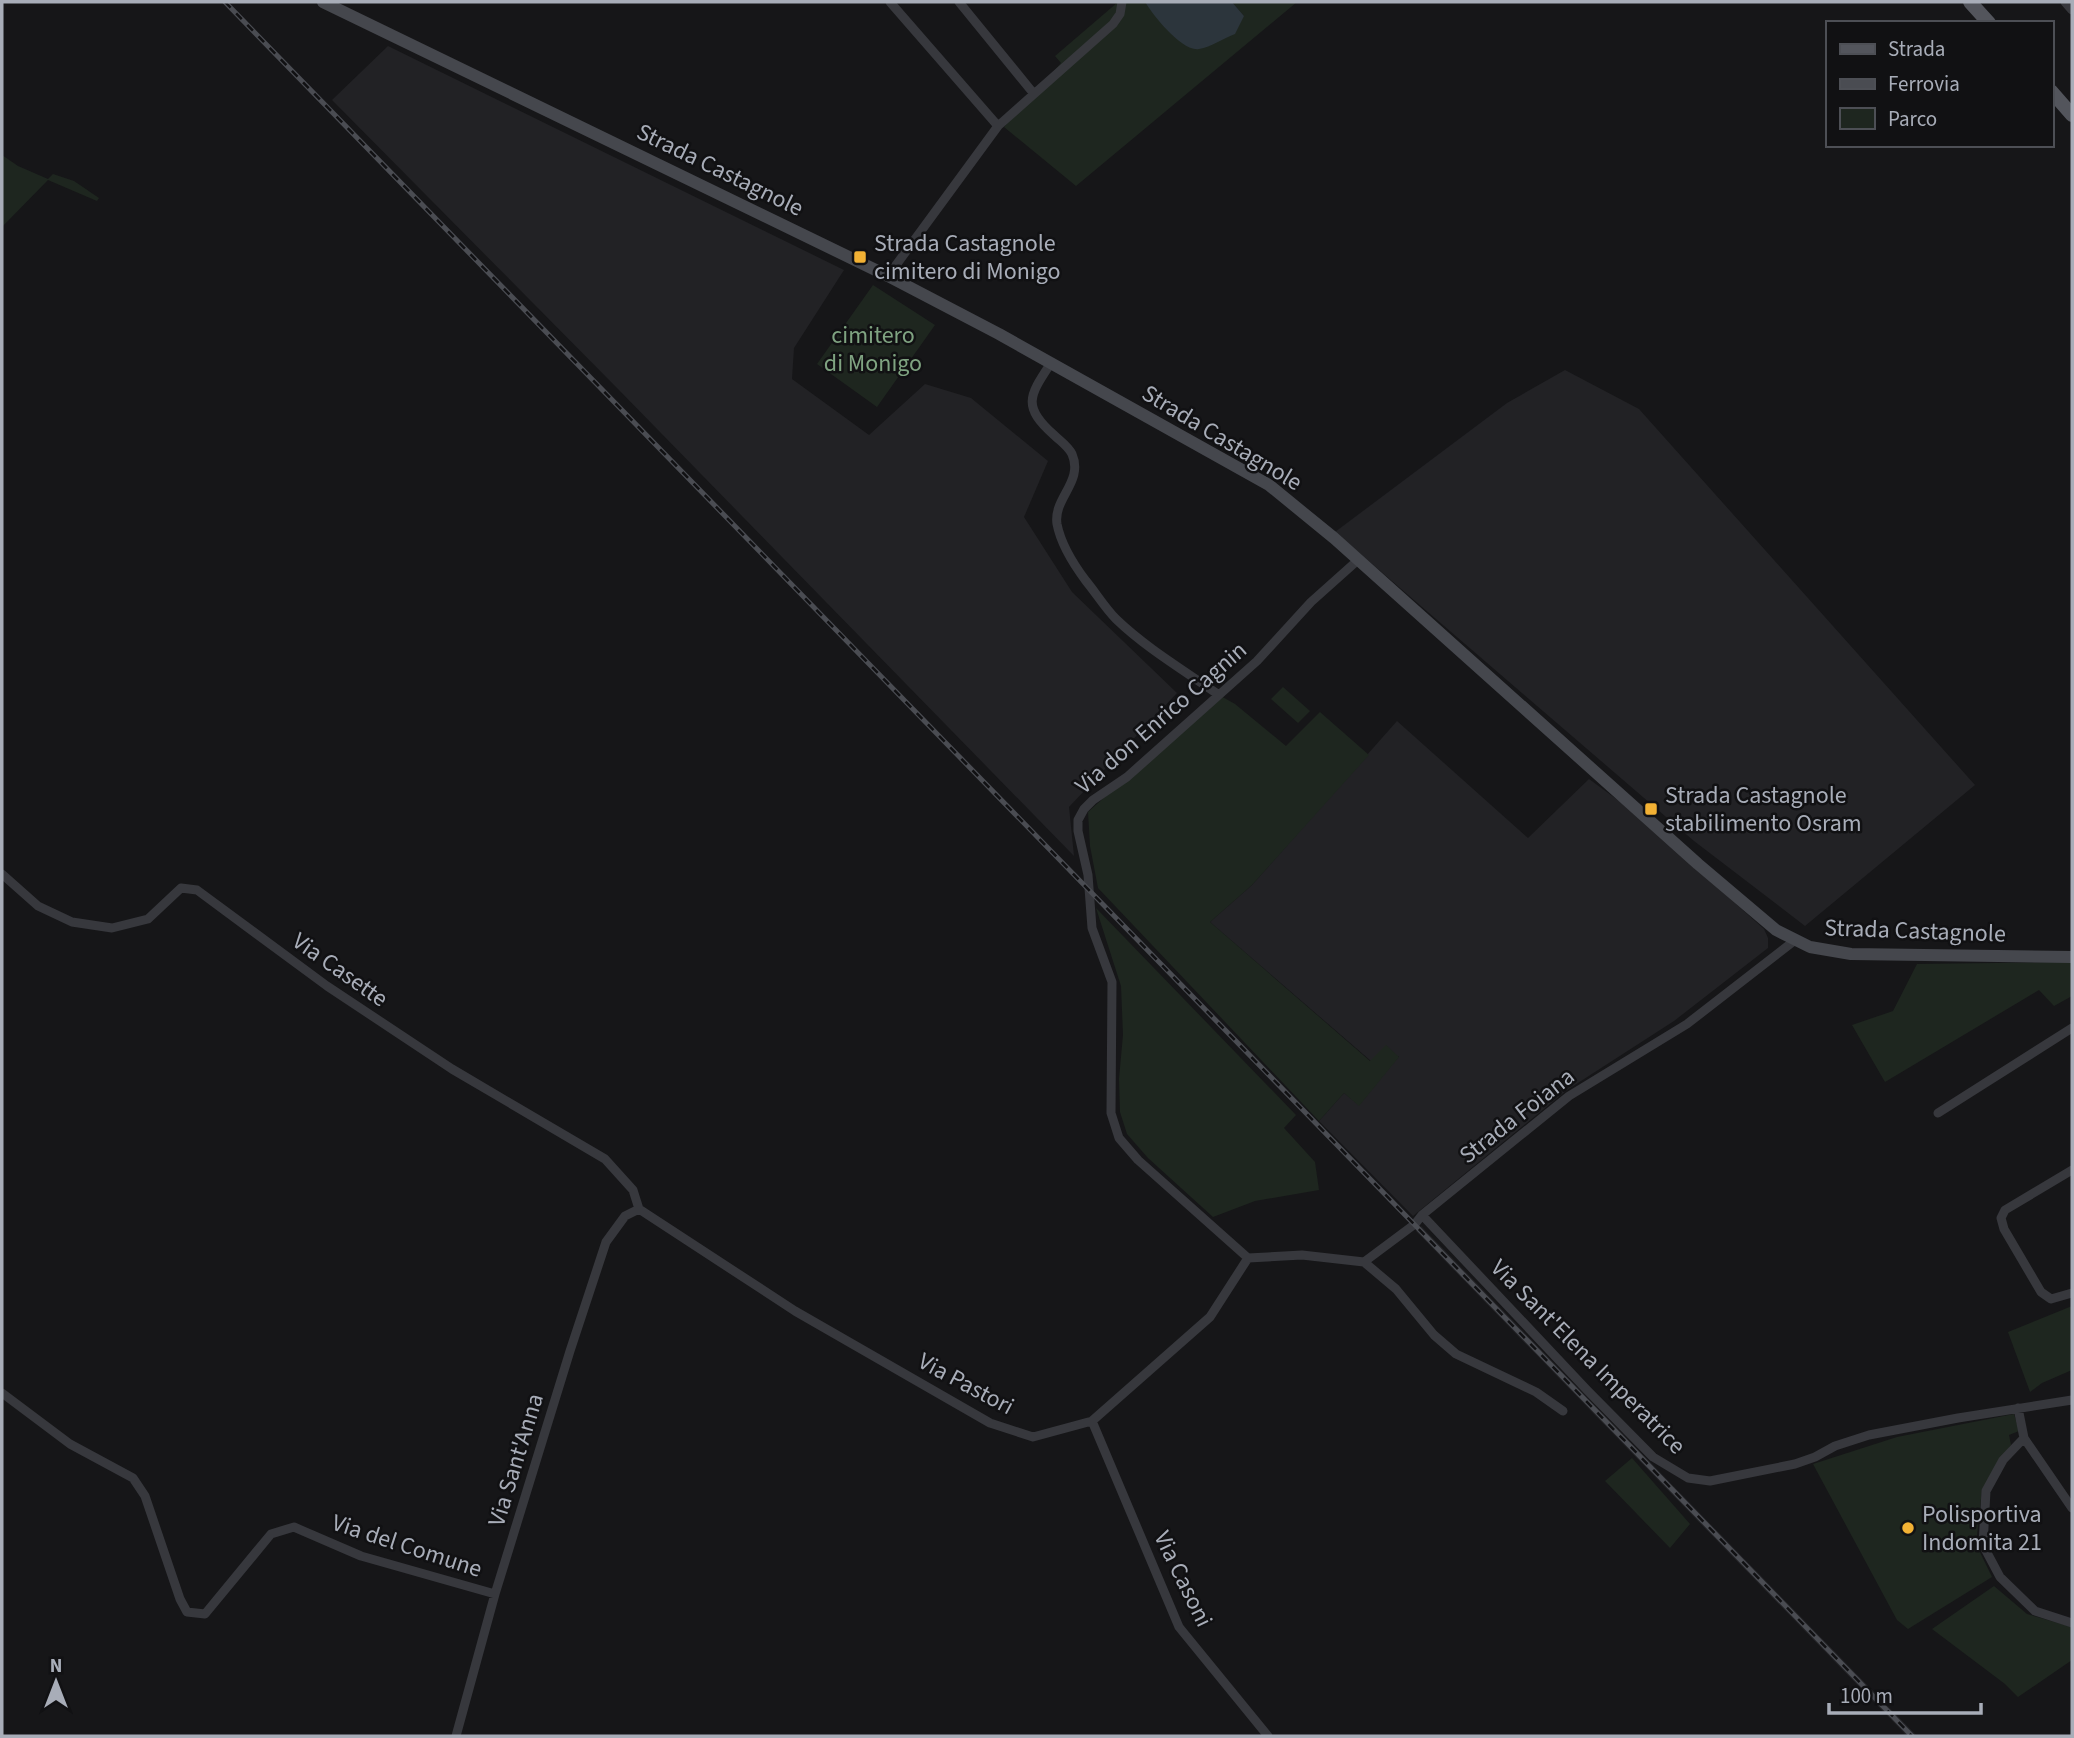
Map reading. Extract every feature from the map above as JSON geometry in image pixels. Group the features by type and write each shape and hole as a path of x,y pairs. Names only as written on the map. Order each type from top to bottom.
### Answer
{"main road":[{"name":"Strada Castagnole","path":"323,2 888,276 1051,363 1269,485 1358,560 1755,914 1794,941 1810,947 1851,954 2072,957"},
{"path":"1970,2 1987,21"},
{"path":"2053,94 2072,115"}],"street":[{"path":"890,2 998,126"},
{"path":"958,2 1034,94"},
{"path":"888,276 998,126 1113,24 1120,14 1122,2"},
{"path":"2065,2 2072,10"},
{"path":"1051,363 1033,390 1032,403 1039,421 1067,446 1074,461 1074,476 1057,512 1060,535 1077,570 1114,618 1219,695"},
{"name":"Via don Enrico Cagnin","path":"1248,1258 1139,1160 1119,1138 1111,1113 1112,982 1092,928 1088,875 1078,820 1084,809 1127,777 1257,661 1311,602 1358,560"},
{"name":"Via Casette","path":"2,874 38,906 72,922 112,928 148,919 180,888 197,890 327,986 452,1069 605,1159 633,1191 639,1209"},
{"name":"Strada Foiana","path":"1364,1262 1415,1224 1422,1215 1569,1096 1687,1024 1794,941"},
{"path":"1938,1113 2072,1028"},
{"path":"2072,1170 2005,1210 2001,1218 2004,1228 2041,1292 2051,1299 2072,1293"},
{"name":"Via Pastori","path":"639,1209 795,1311 990,1423 1032,1437 1092,1421 1210,1317 1248,1258"},
{"name":"Via Sant'Anna","path":"456,1736 495,1594 606,1242 625,1216 639,1209"},
{"name":"Via Sant'Elena Imperatrice","path":"1422,1215 1653,1457 1688,1478 1710,1481 1794,1464 1869,1435 2072,1400"},
{"path":"1248,1258 1302,1255 1364,1262 1395,1289 1434,1335 1456,1354 1536,1392 1563,1411"},
{"name":"Via del Comune","path":"2,1393 69,1444 133,1478 145,1496 180,1599 187,1612 205,1614 271,1534 294,1527 361,1556 495,1594"},
{"path":"2018,1408 2024,1438 2072,1508"},
{"name":"Via Casoni","path":"1092,1421 1180,1627 1268,1736"},
{"path":"2024,1438 2003,1460 1986,1491 1983,1545 2000,1577 2035,1611 2072,1623"}],"shaded area":[{"path":"1145,2 1232,2 1244,16 1235,34 1199,49 1185,45 1177,39"},
{"path":"388,46 844,270 794,348 792,379 869,435 925,384 971,398 1048,461 1024,517 1072,592 1177,693 1069,807 1074,856 332,100"},
{"path":"1565,370 1639,409 1975,785 1805,926 1694,841 1335,532 1507,403"},
{"path":"1397,721 1528,838 1589,779 1630,809 1764,929 1768,938 1768,948 1674,1021 1567,1090 1413,1216 1319,1121 1344,1093 1359,1105 1399,1056 1371,1061 1210,922 1252,885"},
{"path":"1421,1226 1917,1736 1907,1736 1416,1231"}],"green space":[{"path":"1118,2 1145,2 1171,33 1244,16 1232,2 1297,2 1076,186 1004,127 1061,63 1055,56"},
{"path":"2,155 18,166 48,179 53,174 74,181 99,198 97,201 48,180 2,227"},
{"name":"cimitero di Monigo","path":"873,285 935,325 877,407 817,364"},
{"path":"1283,687 1310,711 1298,723 1271,699"},
{"path":"1219,695 1235,704 1286,746 1320,712 1369,755 1252,885 1210,922 1370,1061 1386,1045 1399,1057 1359,1106 1344,1093 1319,1121 1098,888 1090,846 1088,812"},
{"path":"1096,908 1296,1115 1284,1128 1315,1162 1319,1190 1255,1201 1213,1217 1148,1158 1127,1134 1120,1112 1119,1079 1123,1035 1121,986"},
{"path":"2072,962 2072,996 2054,1006 2039,990 1885,1082 1852,1025 1893,1011 1917,964"},
{"path":"2072,1306 2072,1370 2042,1383 2030,1392 2008,1332"},
{"name":"Polisportiva Indomita 21","path":"2014,1414 2019,1431 2009,1435 2011,1445 1982,1490 1976,1544 1992,1577 1908,1629 1897,1620 1813,1464 1897,1437"},
{"path":"1632,1458 1690,1524 1670,1548 1605,1481"},
{"path":"1994,1586 2027,1614 2072,1627 2072,1660 2018,1697 2005,1684 1932,1629"}],"railway":[{"path":"225,2 1912,1736"}],"place":[{"name":"Strada Castagnole cimitero di Monigo","path":"860,257"},
{"name":"Strada Castagnole stabilimento Osram","path":"1651,809"},
{"name":"Polisportiva Indomita 21","path":"1908,1528"}]}
